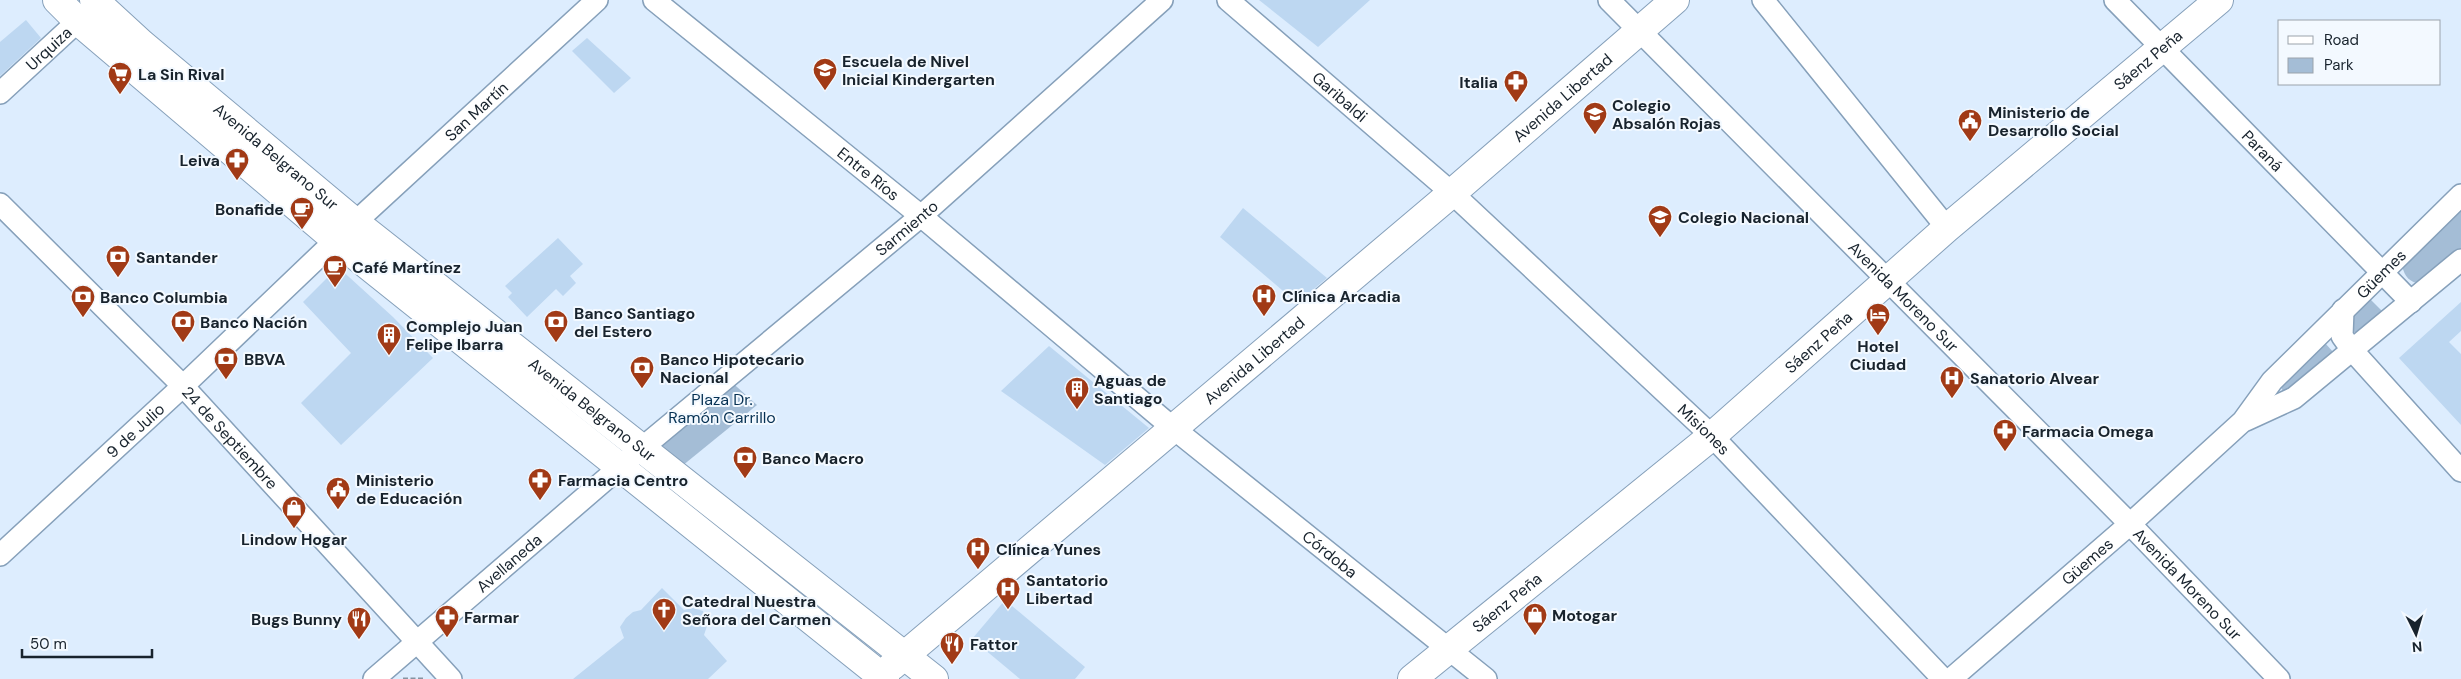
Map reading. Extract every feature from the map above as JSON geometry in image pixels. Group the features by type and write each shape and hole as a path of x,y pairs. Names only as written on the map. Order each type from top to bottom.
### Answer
{"main road":[{"name":"Avenida Belgrano Sur","path":"57,0 92,6 142,44 346,231 620,468 881,678"},
{"name":"Avenida Libertad","path":"881,678 1172,428 1452,193 1675,0"},
{"name":"Sáenz Peña","path":"1412,679 1712,436 1947,228 2219,0"},
{"name":"Avenida Belgrano Sur","path":"346,231 642,448 934,679"}],"street":[{"name":"San Martín","path":"346,231 598,0"},
{"name":"Entre Ríos","path":"654,0 921,216 1172,428"},
{"name":"Sarmiento","path":"642,448 921,216 1162,0"},
{"name":"Garibaldi","path":"1228,0 1452,193"},
{"name":"Avenida Moreno Sur","path":"1609,0 2130,524 2279,679"},
{"path":"1764,0 1947,228"},
{"name":"Paraná","path":"2115,0 2381,274 2411,302"},
{"name":"Urquiza","path":"0,93 92,6"},
{"name":"Misiones","path":"1452,193 1712,436 1943,679"},
{"name":"Güemes","path":"1951,679 2130,524 2243,421 2272,381 2461,195"},
{"name":"24 de Septiembre","path":"0,204 183,386 416,643 451,679"},
{"name":"9 de Julio","path":"0,555 183,386 346,231"},
{"name":"Güemes","path":"2243,421 2294,398 2461,260"},
{"path":"2343,310 2342,336 2352,350 2461,471"},
{"name":"Córdoba","path":"1172,428 1486,679"},
{"name":"Avellaneda","path":"374,679 642,448"}],"path":[{"path":"403,679 429,679"}],"green space":[{"path":"2461,207 2461,250 2421,284 2413,282 2406,276 2402,266"},
{"path":"2368,297 2385,314 2363,334 2354,332 2351,321 2352,317"},
{"path":"2325,343 2334,353 2289,391 2283,391 2280,386"},
{"name":"Plaza Dr. Ramón Carrillo","path":"727,378 757,405 682,466 652,443"}],"building":[{"path":"1259,0 1370,0 1318,47"},
{"path":"26,20 41,38 0,76 0,42"},
{"path":"587,38 631,78 614,93 572,51"},
{"path":"1243,208 1327,278 1297,303 1220,237"},
{"path":"558,238 583,264 570,276 576,283 563,296 556,289 527,317 508,297 512,293 505,286"},
{"name":"Complejo Juan Felipe Ibarra","path":"338,267 393,317 433,358 341,445 301,403 351,353 303,302"},
{"path":"2461,302 2461,331 2449,342 2461,354 2461,425 2399,358"},
{"name":"Aguas de Santiago","path":"1049,346 1149,428 1105,465 1001,391"},
{"name":"Catedral Nuestra Señora del Carmen","path":"662,588 684,610 693,608 703,611 707,626 704,635 727,661 708,679 573,679 624,638 620,627 626,618 633,612 641,610"},
{"path":"1005,600 1085,667 1075,679 1020,679 972,639"}],"place":[{"name":"Escuela de Nivel Inicial Kindergarten","path":"825,91"},
{"name":"La Sin Rival","path":"120,95"},
{"name":"Italia","path":"1516,103"},
{"name":"Colegio Absalón Rojas","path":"1595,135"},
{"name":"Ministerio de Desarrollo Social","path":"1970,142"},
{"name":"Leiva","path":"237,181"},
{"name":"Bonafide","path":"302,230"},
{"name":"Colegio Nacional","path":"1660,238"},
{"name":"Santander","path":"118,278"},
{"name":"Café Martínez","path":"335,288"},
{"name":"Clínica Arcadia","path":"1264,317"},
{"name":"Banco Columbia","path":"83,318"},
{"name":"Hotel Ciudad","path":"1878,336"},
{"name":"Banco Nación","path":"183,343"},
{"name":"Banco Santiago del Estero","path":"556,343"},
{"name":"Complejo Juan Felipe Ibarra","path":"389,356"},
{"name":"BBVA","path":"226,380"},
{"name":"Banco Hipotecario Nacional","path":"642,389"},
{"name":"Sanatorio Alvear","path":"1952,399"},
{"name":"Aguas de Santiago","path":"1077,410"},
{"name":"Farmacia Omega","path":"2005,452"},
{"name":"Banco Macro","path":"745,479"},
{"name":"Farmacia Centro","path":"540,501"},
{"name":"Ministerio de Educación","path":"338,510"},
{"name":"Lindow Hogar","path":"294,529"},
{"name":"Clínica Yunes","path":"978,570"},
{"name":"Santatorio Libertad","path":"1008,610"},
{"name":"Catedral Nuestra Señora del Carmen","path":"664,631"},
{"name":"Motogar","path":"1535,636"},
{"name":"Farmar","path":"447,638"},
{"name":"Bugs Bunny","path":"359,640"},
{"name":"Fattor","path":"952,665"}]}
